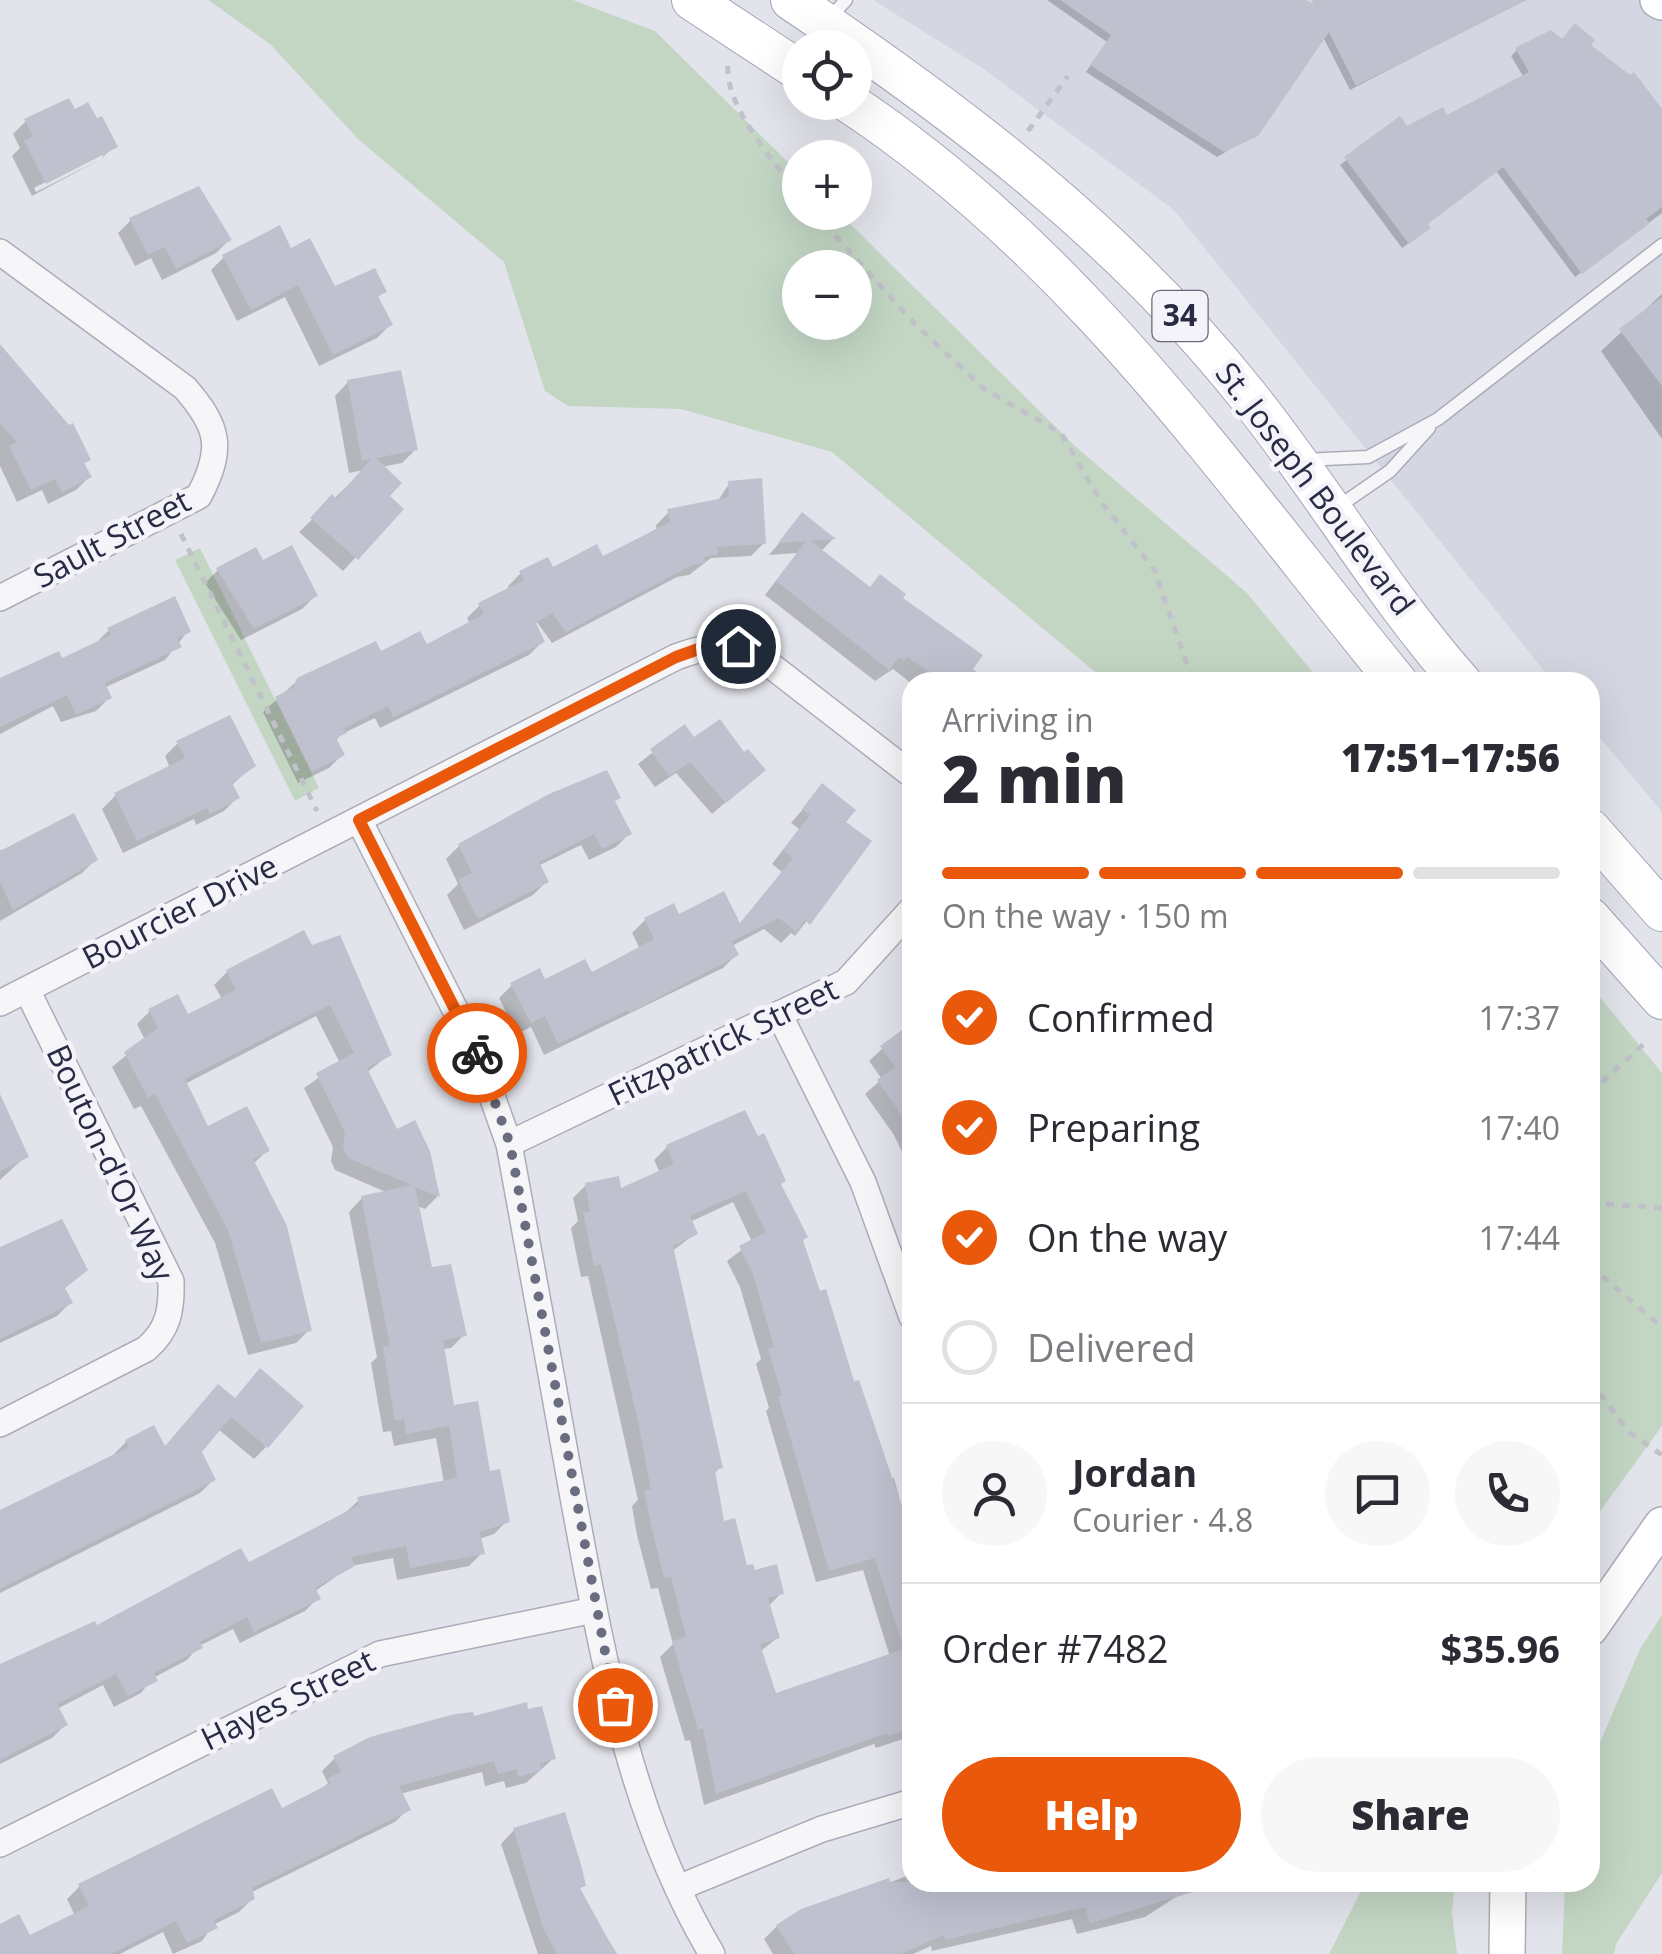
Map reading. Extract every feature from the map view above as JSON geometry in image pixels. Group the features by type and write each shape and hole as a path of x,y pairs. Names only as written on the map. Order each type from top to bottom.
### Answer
{"main road":[{"path":"692,0 782,59"},
{"name":"St. Joseph Boulevard","path":"791,0 836,11 1012,156 1089,224 1173,307 1298,460 1454,672"},
{"name":"St. Joseph Boulevard","path":"872,120 940,170 1046,262 1145,367 1389,672"},
{"path":"1288,545 1334,509"},
{"path":"1600,841 1662,911"},
{"path":"1600,929 1662,999"}],"street":[{"name":"Sault Street","path":"0,252 185,388 209,416 216,440 213,469 199,496 0,598"},
{"name":"Bourcier Drive","path":"0,1003 676,657 723,644 760,657 902,767"},
{"path":"359,820 476,1051 510,1144 594,1610 622,1737 678,1888 712,1954"},
{"name":"Fitzpatrick Street","path":"510,1144 857,974 902,921"},
{"name":"Bouton-d'Or Way","path":"0,1424 146,1349 163,1334 172,1306 171,1281 27,990"},
{"path":"778,1014 863,1182 902,1290"},
{"path":"1600,1614 1662,1525"},
{"name":"Hayes Street","path":"0,1844 380,1654 594,1610"},
{"path":"678,1888 822,1828 902,1805"},
{"path":"1507,1954 1508,1892"}],"lane":[{"path":"1298,460 1368,457 1438,418 1662,246"},
{"path":"1334,509 1390,471 1438,418"}],"path":[{"path":"728,65 727,84 765,151 782,172"},
{"path":"1031,124 1068,76"},
{"path":"830,230 914,324 984,389 1062,433 1101,502 1154,569 1190,672"},
{"path":"170,514 318,814 359,820"},
{"path":"1600,1084 1646,1042"},
{"path":"1600,1205 1662,1208"},
{"path":"1600,1275 1662,1328"},
{"path":"1600,1394 1629,1432 1662,1455"}],"shaded area":[{"path":"873,0 1662,0 1662,812 1600,738 1600,672 1545,672 1174,210 982,68"}],"green space":[{"path":"208,0 573,0 655,31 782,156 782,230 856,230 1075,446 1246,592 1313,672 1095,672 832,452 681,409 568,406 545,391 504,262 359,140 270,44"},
{"path":"200,548 319,788 295,801 175,560"},
{"path":"1600,997 1662,1073 1662,1426 1600,1511"},
{"path":"1662,1615 1662,1873 1616,1944 1614,1954 1562,1954 1565,1892 1600,1892 1600,1743 1640,1649"},
{"path":"1360,1892 1454,1892 1452,1912 1457,1954 1329,1954"}],"building":[{"path":"1060,0 1306,0 1313,4 1312,0 1527,0 1356,86 1329,32 1258,136 1224,152 1090,65 1111,35"},
{"path":"1575,23 1595,40 1591,45 1630,75 1634,72 1662,109 1662,207 1646,219 1650,223 1582,274 1503,167 1428,224 1431,228 1409,244 1344,157 1400,116 1407,126 1443,107 1447,115 1529,72 1515,48 1551,30 1562,39"},
{"path":"69,98 75,109 88,102 97,118 102,116 118,147 46,184 24,141 33,136 24,119"},
{"path":"199,186 232,240 176,269 165,247 148,255 129,218"},
{"path":"280,225 291,248 310,238 335,286 375,268 387,292 378,296 393,325 333,355 298,285 251,310 222,255"},
{"path":"1662,297 1662,386 1619,329"},
{"path":"0,344 69,425 73,423 91,460 84,463 92,477 62,492 55,479 31,490 9,446 17,442 0,424"},
{"path":"401,370 418,450 376,458 402,483 390,496 404,509 358,560 310,518 332,494 336,499 371,459 362,461 347,380"},
{"path":"762,478 766,544 717,547 718,554 704,557 705,563 692,565 566,632 552,613 536,623 545,642 393,717 388,706 344,728 347,733 336,738 345,755 312,772 275,697 293,688 297,678 376,641 381,651 420,631 427,644 484,614 478,603 524,580 519,571 548,557 553,567 597,544 603,556 670,522 667,509 729,497 728,481"},
{"path":"802,512 836,539 811,541 870,587 880,574 906,594 903,598 983,655 973,669 977,672 929,672 907,657 904,661 899,657 889,670 776,581 806,541 778,543"},
{"path":"292,545 318,596 254,629 216,568 256,547 263,560"},
{"path":"175,596 191,632 177,638 182,647 105,683 112,698 76,715 67,695 0,727 0,678 59,651 62,658 111,635 107,628"},
{"path":"230,715 256,766 232,783 240,798 210,814 207,808 137,841 114,793 185,758 176,741"},
{"path":"720,719 744,752 748,749 766,770 726,803 690,762 669,776 650,749 685,724 694,737"},
{"path":"607,770 621,798 615,801 632,834 602,849 594,834 539,862 549,882 478,919 458,880 472,873 458,844 549,794"},
{"path":"822,783 856,810 846,822 872,841 810,925 805,920 796,932 779,918 732,941 739,955 629,1013 628,1010 558,1044 545,1016 531,1023 510,983 540,968 545,979 585,959 592,972 654,939 644,918 674,903 679,914 724,891 740,923 793,858 783,850 810,815 802,809"},
{"path":"74,813 98,860 13,910 0,882 0,851"},
{"path":"304,930 312,945 340,935 392,1055 367,1068 397,1129 415,1120 430,1151 440,1197 415,1187 432,1267 451,1264 467,1336 443,1340 454,1405 478,1401 490,1471 500,1469 510,1522 480,1532 485,1554 410,1568 406,1546 351,1557 355,1566 315,1588 321,1599 254,1632 247,1617 200,1642 203,1648 154,1673 158,1681 128,1696 116,1674 57,1704 68,1725 0,1760 0,1664 95,1621 97,1625 241,1548 249,1562 359,1505 357,1497 457,1478 449,1426 406,1434 404,1419 395,1421 383,1347 390,1346 361,1196 412,1185 348,1158 343,1147 345,1133 316,1073 354,1053 330,1005 185,1079 208,1126 247,1106 270,1151 253,1159 287,1226 312,1331 261,1343 228,1230 155,1094 148,1098 124,1052 158,1028 148,1009 178,994 188,1014 236,990 226,970"},
{"path":"902,1030 902,1116 877,1080 895,1067 880,1046"},
{"path":"0,1094 29,1157 0,1171"},
{"path":"745,1110 758,1136 764,1133 786,1181 781,1184 808,1237 803,1240 820,1291 826,1289 854,1381 859,1380 902,1507 902,1643 875,1558 829,1571 778,1396 782,1395 768,1349 774,1347 753,1274 739,1246 766,1232 746,1191 690,1216 698,1234 673,1246 723,1468 715,1470 724,1521 735,1518 747,1565 753,1564 755,1570 777,1564 784,1594 768,1598 780,1638 760,1644 776,1693 902,1650 902,1731 889,1736 887,1733 716,1794 703,1728 698,1730 672,1641 686,1637 671,1576 664,1578 644,1491 651,1489 638,1421 601,1264 594,1266 583,1212 590,1211 585,1183 619,1176 621,1188 674,1164 666,1145"},
{"path":"62,1219 88,1270 65,1288 73,1303 0,1339 0,1247"},
{"path":"260,1368 304,1406 268,1448 231,1417 202,1452 216,1480 0,1589 0,1510 129,1447 125,1440 154,1425 165,1446 218,1384 235,1398"},
{"path":"527,1702 528,1709 542,1706 556,1759 540,1763 542,1770 519,1777 516,1769 498,1774 494,1761 399,1786 411,1810 252,1888 255,1899 214,1920 218,1928 187,1943 176,1921 111,1954 0,1954 0,1924 19,1914 30,1935 89,1906 78,1884 272,1788 282,1808 331,1783 328,1778 341,1772 333,1756 370,1737 455,1714 473,1712 474,1716"},
{"path":"565,1812 586,1886 580,1888 616,1954 557,1954 543,1928 513,1828"},
{"path":"889,1878 890,1882 902,1882 902,1892 1193,1892 1090,1923 1085,1907 945,1940 944,1935 901,1954 794,1954 776,1925 801,1909"}],"way so far":[{"path":"477,1053 510,1144 594,1610 615,1705"}],"route":[{"path":"477,1053 359,820 676,657 707,646 738,646"}]}
